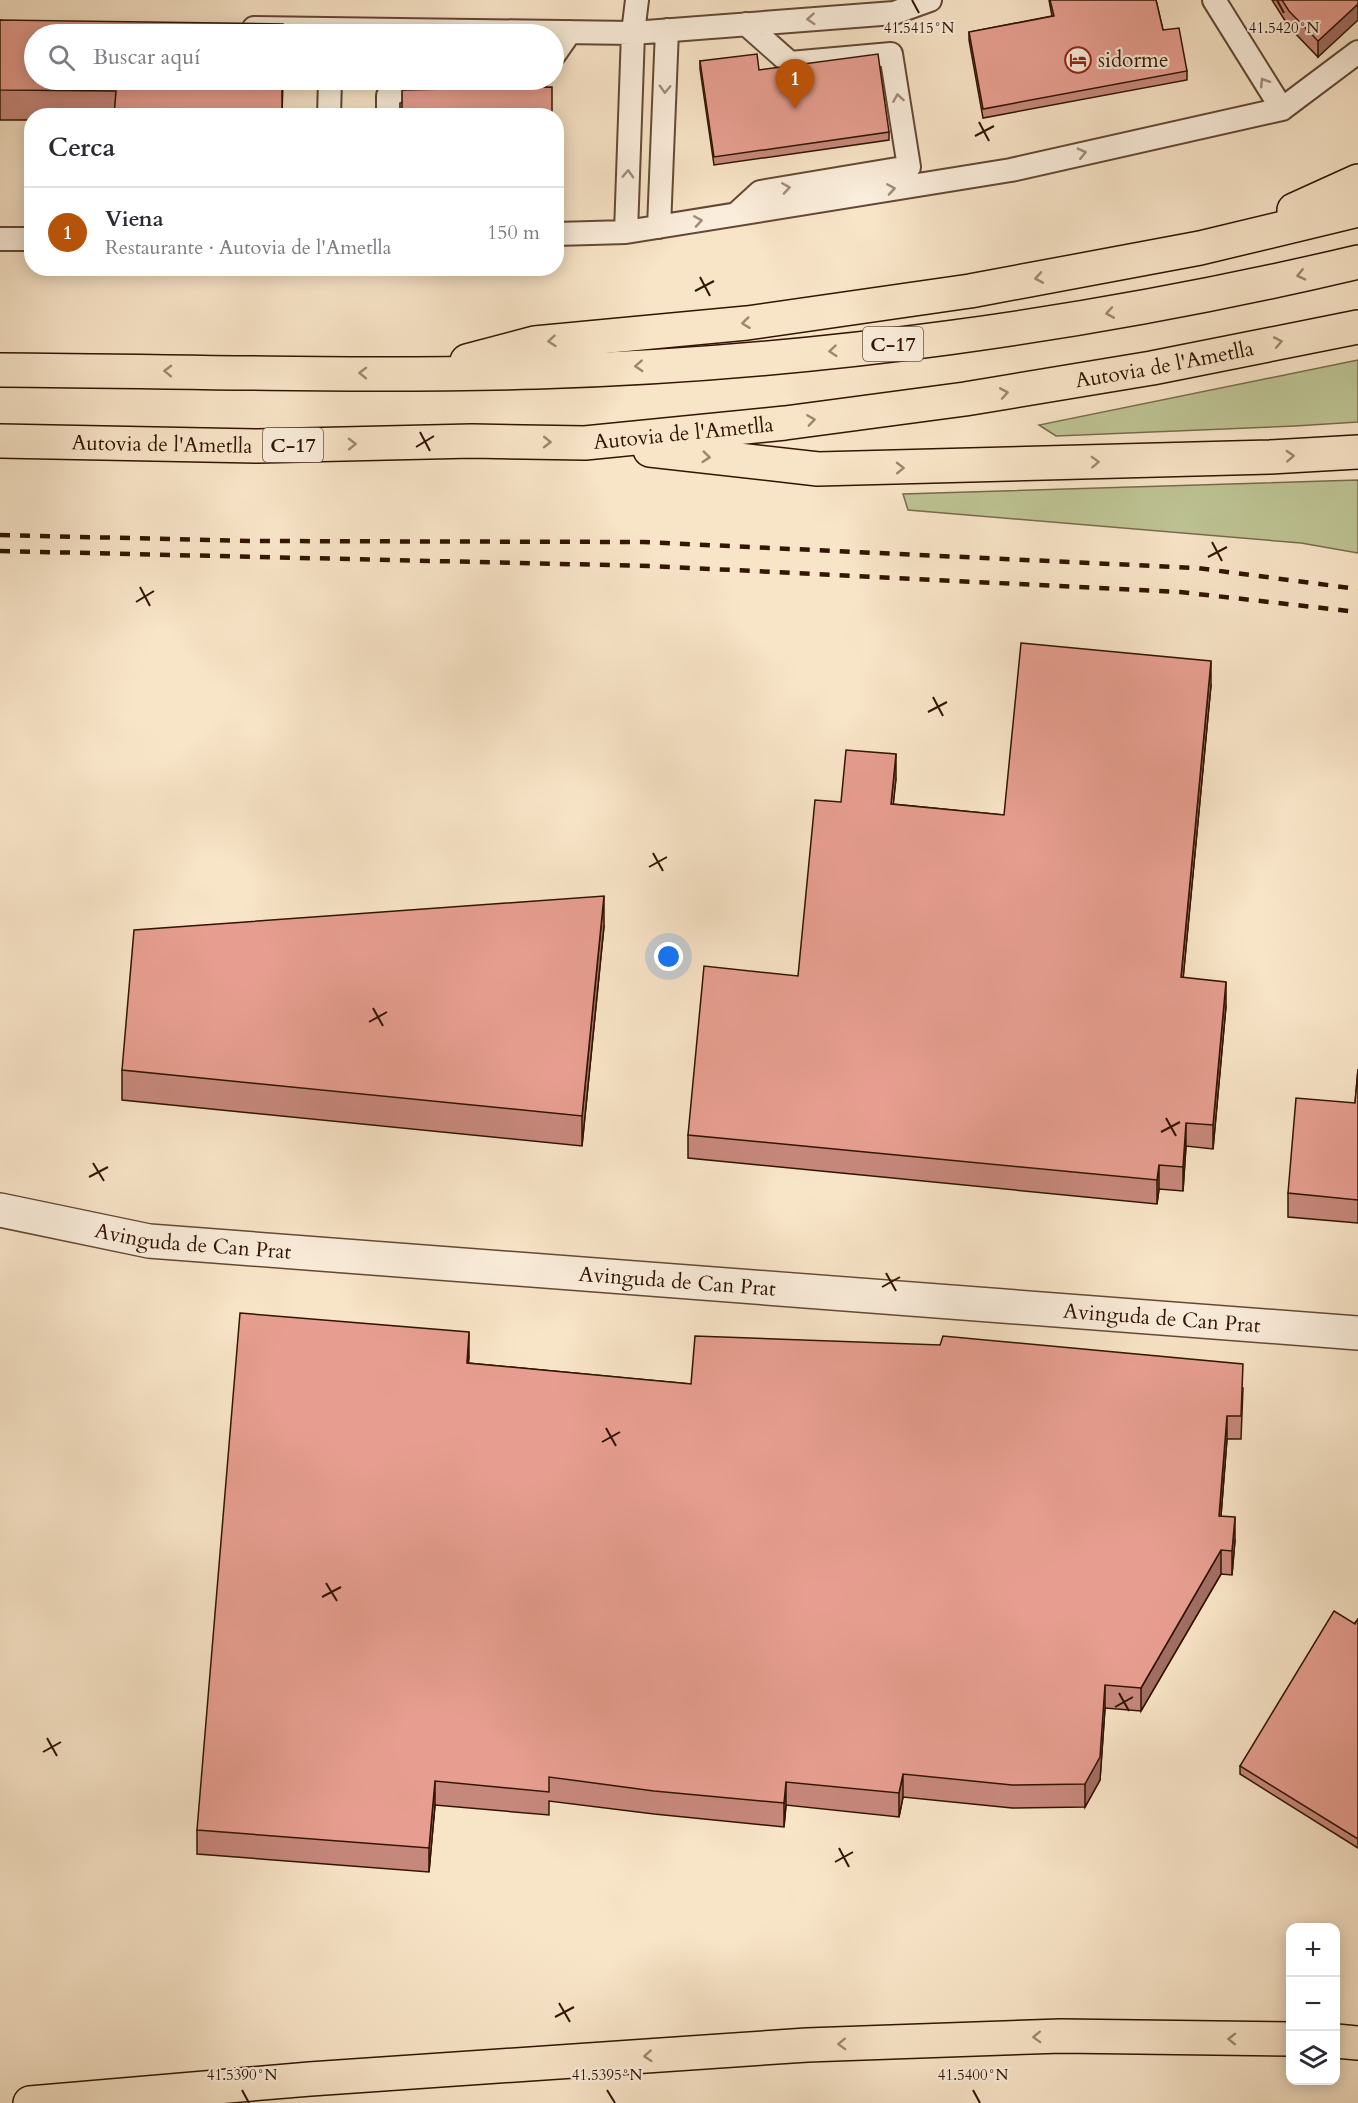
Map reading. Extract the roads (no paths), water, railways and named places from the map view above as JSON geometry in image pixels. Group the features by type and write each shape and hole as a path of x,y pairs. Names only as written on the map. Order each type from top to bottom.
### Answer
{"highway":[{"path":"1200,248 1300,208 1358,181"},
{"path":"422,374 535,343 747,323 970,291 1200,248 1358,210"},
{"name":"C-17","path":"0,370 422,374 538,372 695,363 848,349 1100,314 1209,296 1358,262"},
{"name":"Autovia de l'Ametlla","path":"0,441 258,446 472,441 585,443 785,423 965,399 1152,368 1358,327"},
{"path":"585,443 818,469 1270,457 1358,452"},
{"path":"30,2103 321,2078 807,2045 1061,2037 1286,2039"},
{"path":"1340,2041 1358,2043"}],"street":[{"name":"Avinguda de Can Prat","path":"0,1210 149,1241 1358,1333"}],"lane":[{"path":"626,232 633,33 638,0"},
{"path":"564,32 633,33 894,13 930,0"},
{"path":"1214,0 1282,110"},
{"path":"736,214 760,192 909,167 891,54 790,63 746,24"},
{"path":"659,227 667,30"},
{"path":"564,41 570,32"},
{"path":"564,234 626,232 1011,170 1282,110 1358,52"},
{"path":"329,108 330,90"},
{"path":"388,108 388,96 400,90"},
{"path":"0,239 24,239"}],"railway":[{"path":"0,535 252,541 643,542 1197,568 1358,589"},
{"path":"0,551 651,566 1180,592 1358,612"}],"place":[{"name":"sidorme","path":"1078,60"},
{"name":"Viena","path":"795,109"}]}
